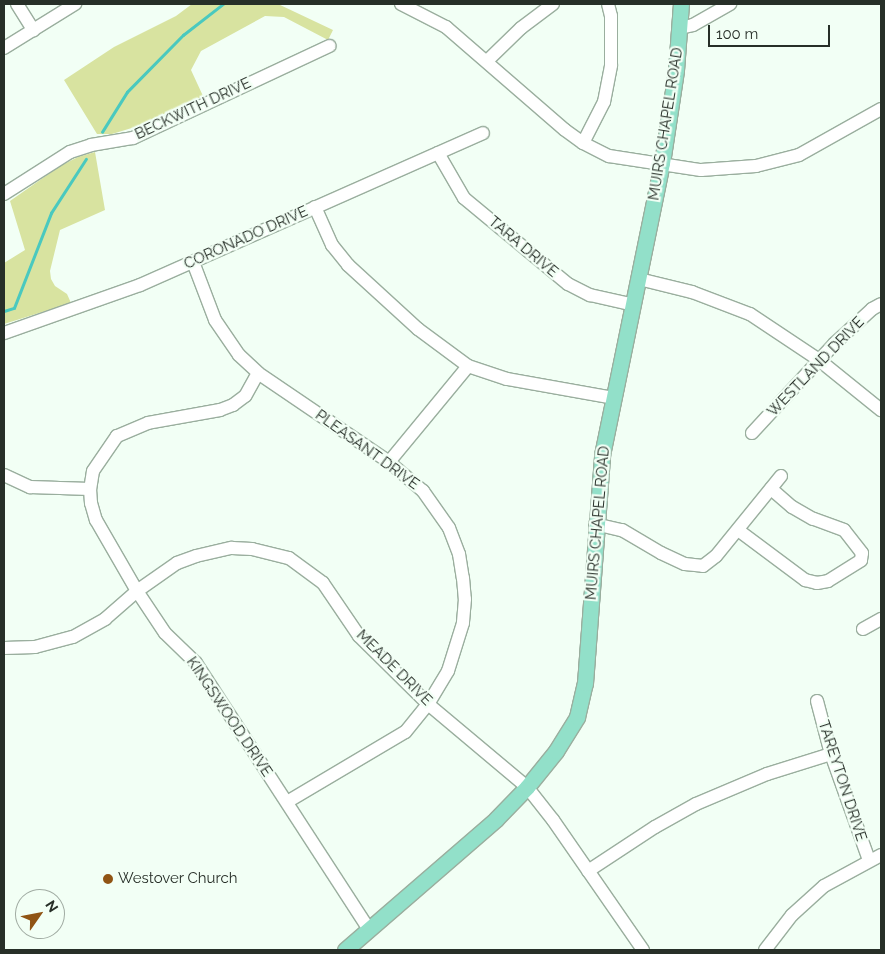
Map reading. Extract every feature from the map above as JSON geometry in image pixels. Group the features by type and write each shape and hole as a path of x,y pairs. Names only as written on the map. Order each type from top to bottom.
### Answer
{"main road":[{"name":"MUIRS CHAPEL ROAD","path":"345,950 496,819 528,787 568,732 576,717 585,684 595,524 602,455 640,279 662,163 680,28 681,4"}],"street":[{"path":"17,4 33,30"},
{"path":"4,48 75,4"},
{"path":"401,4 446,27 542,111 583,143 609,156 701,170 756,166 799,155 881,109"},
{"path":"487,61 521,28 553,4"},
{"path":"583,143 604,102 611,65 611,16 608,4"},
{"path":"680,28 693,25 730,4"},
{"name":"BECKWITH DRIVE","path":"4,194 70,152 91,145 133,138 329,46"},
{"name":"CORONADO DRIVE","path":"4,333 114,295 193,262 483,133"},
{"name":"TARA DRIVE","path":"438,153 464,198 568,284 590,295 634,305"},
{"path":"315,207 332,245 348,265 418,329 468,366 507,379 614,398"},
{"name":"PLEASANT DRIVE","path":"193,262 204,294 220,328 239,355 258,373 389,462 424,491 438,510 459,554 463,578 463,623 448,671 428,704 405,732 287,802"},
{"path":"640,279 692,292 750,314 819,360 881,410"},
{"name":"WESTLAND DRIVE","path":"752,433 819,360 872,309 881,304"},
{"path":"389,462 468,366"},
{"name":"KINGSWOOD DRIVE","path":"258,373 245,396 233,405 220,410 148,424 117,436 93,471 90,489 96,520 137,591 165,634 196,663 369,929"},
{"path":"4,475 30,487 90,489"},
{"path":"595,524 622,530 661,554 685,564 703,566 716,556 781,476"},
{"path":"738,530 805,580 817,583 828,580 861,560 862,554 844,530 814,519 799,511 771,489"},
{"name":"MEADE DRIVE","path":"4,648 35,647 73,637 105,619 137,591 177,563 216,551 252,549 289,558 323,583 359,636 428,704 528,787 643,950"},
{"path":"863,629 881,619"},
{"name":"TAREYTON DRIVE","path":"817,701 831,754 869,860"},
{"path":"588,871 655,827 696,804 767,774 831,754"},
{"path":"765,950 792,915 824,886 881,855"}],"green space":[{"path":"192,4 278,4 333,30 328,40 284,17 265,16 201,51 191,70 203,96 135,127 112,134 97,134 64,80 114,47 176,16"},
{"path":"95,152 105,210 60,230 50,271 51,279 55,286 67,294 71,303 4,324 4,263 25,250 10,201 60,166 78,157"}],"waterway":[{"path":"102,132 127,92 183,35 223,4"},
{"path":"4,311 14,308 51,213 86,159"}],"place":[{"name":"Westover Church","path":"108,879"}]}
